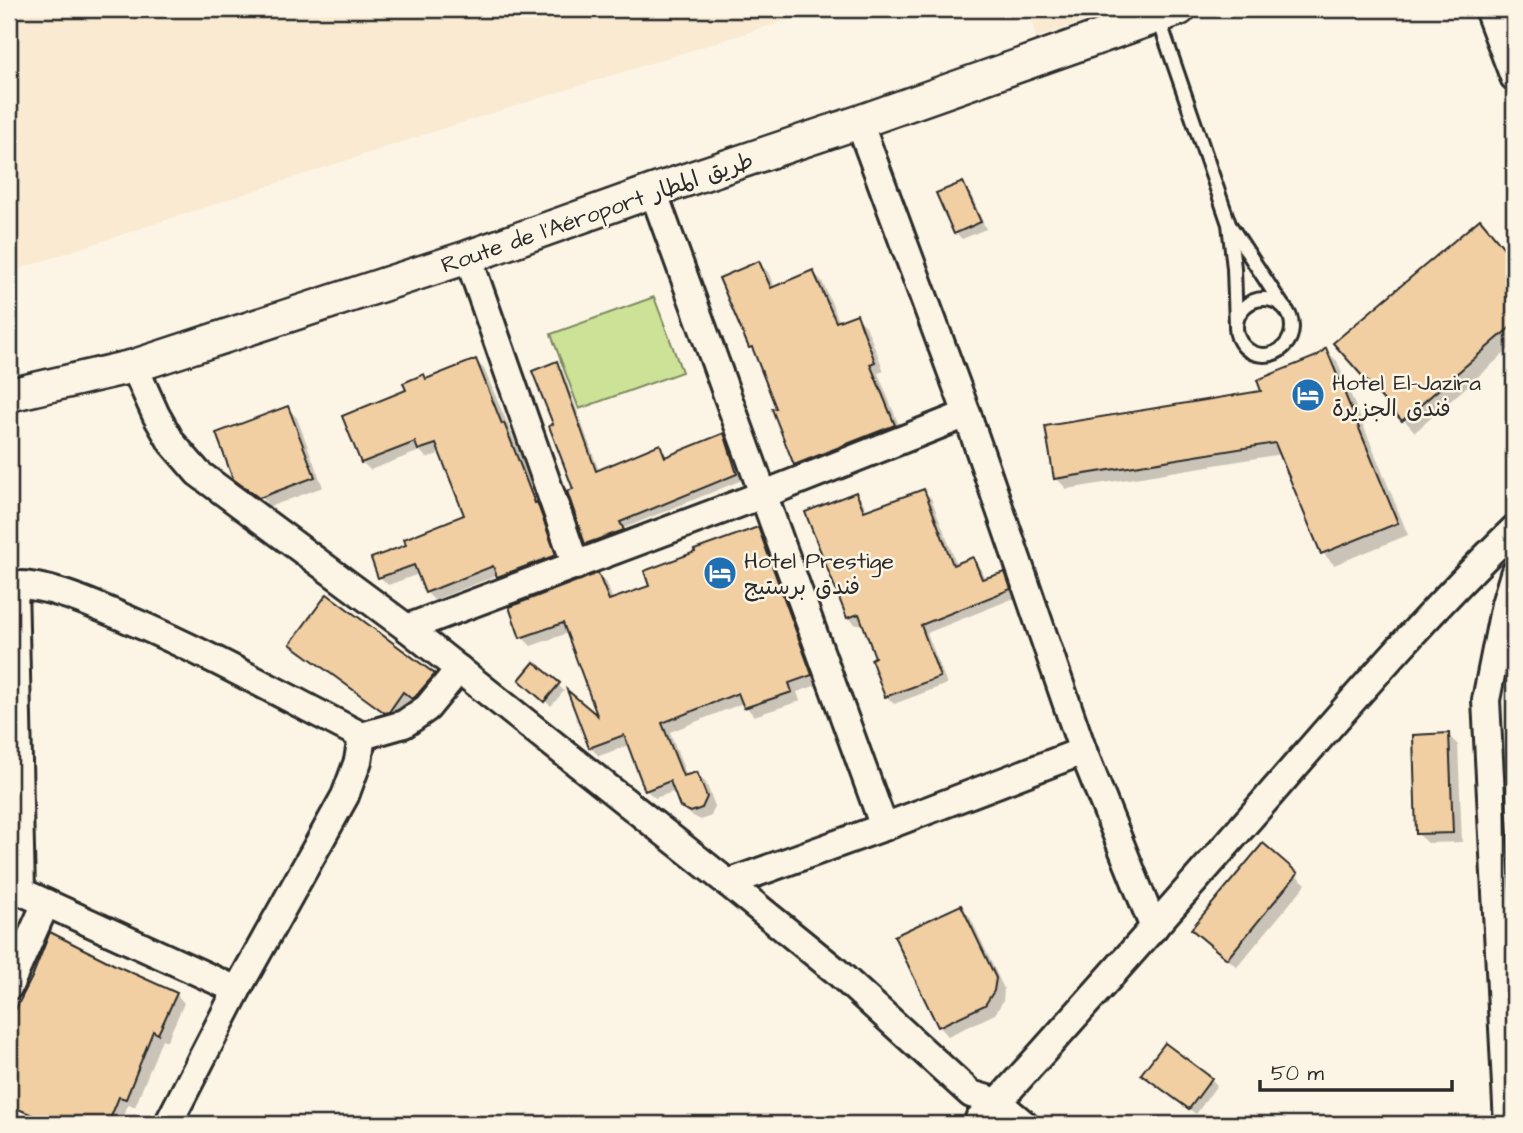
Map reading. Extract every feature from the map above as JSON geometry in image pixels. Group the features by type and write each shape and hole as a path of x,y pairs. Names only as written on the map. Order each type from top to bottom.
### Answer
{"street":[{"path":"1488,9 1514,77"},
{"name":"Route de l'Aéroport طريق المطار","path":"9,394 134,366 468,257 1168,13"},
{"path":"859,122 967,414 1083,751 1154,928"},
{"path":"653,191 884,827"},
{"path":"468,257 576,566"},
{"path":"134,366 172,443 198,473 407,628 835,970 971,1094 984,1115 1024,1124"},
{"path":"407,628 762,495 967,414"},
{"path":"984,1115 1154,928 1368,683 1452,591 1514,529"},
{"path":"1508,1124 1509,1034 1486,741 1486,700 1499,628 1514,574"},
{"path":"237,990 15,889 11,585 57,592 96,605 170,638 362,736 404,724 427,708 459,669"},
{"path":"168,1124 237,990 345,796 358,761 362,736"},
{"path":"728,883 1083,751"},
{"path":"9,986 46,903"}],"lane":[{"path":"1168,13 1229,224 1238,337 1249,351 1267,355 1276,352 1288,342 1292,334 1291,318 1229,224"},
{"path":"1236,325 1238,315 1250,303 1268,299 1282,305"}],"shaded area":[{"path":"9,9 822,9 426,134 9,272"},
{"path":"1028,9 1121,9 1036,38"}],"green space":[{"path":"654,297 682,372 579,409 551,334"}],"building":[{"path":"963,182 981,222 954,234 936,193"},
{"path":"1480,219 1514,260 1514,324 1402,421 1333,343"},
{"path":"759,261 771,288 813,270 836,322 857,314 875,362 870,364 895,425 794,465 772,409 776,408 752,347 749,348 719,278"},
{"path":"1326,348 1398,523 1321,554 1275,443 1054,479 1045,426 1261,391 1257,380 1317,356"},
{"path":"476,359 535,503 537,502 556,555 497,577 493,566 425,593 414,565 378,578 371,558 406,545 404,539 464,515 436,444 418,450 415,442 361,463 342,416 406,390 403,383 424,374 426,379"},
{"path":"557,361 596,471 660,444 665,457 724,433 737,474 620,522 624,530 585,544 567,491 573,489 549,426 553,424 532,371"},
{"path":"288,406 315,477 259,498 233,479 216,433"},
{"path":"924,489 953,565 973,557 982,579 1005,572 1011,589 921,625 940,677 885,697 871,659 875,657 859,614 847,618 805,512 856,492 864,511"},
{"path":"758,527 812,675 789,683 792,692 744,708 738,693 662,723 683,776 697,772 707,797 702,808 691,812 680,807 670,781 645,791 624,735 589,748 567,690 597,715 563,623 520,638 509,607 598,573 609,600 649,586 644,571"},
{"path":"327,594 435,674 416,696 412,699 403,692 389,712 385,713 290,644"},
{"path":"534,662 560,683 544,702 519,680"},
{"path":"1449,733 1453,833 1416,834 1413,735"},
{"path":"1263,843 1298,873 1227,959 1191,929"},
{"path":"961,905 996,978 994,991 985,1005 938,1027 894,936"},
{"path":"50,932 177,993 158,1034 153,1031 126,1099 119,1097 108,1124 53,1124 9,1105 9,1022 32,977"},
{"path":"1165,1043 1212,1078 1189,1109 1141,1074"}],"place":[{"name":"Hotel El-Jazira فندق الجزيرة","path":"1308,395"},
{"name":"Hotel Prestige فندق برستيج","path":"720,573"}]}
